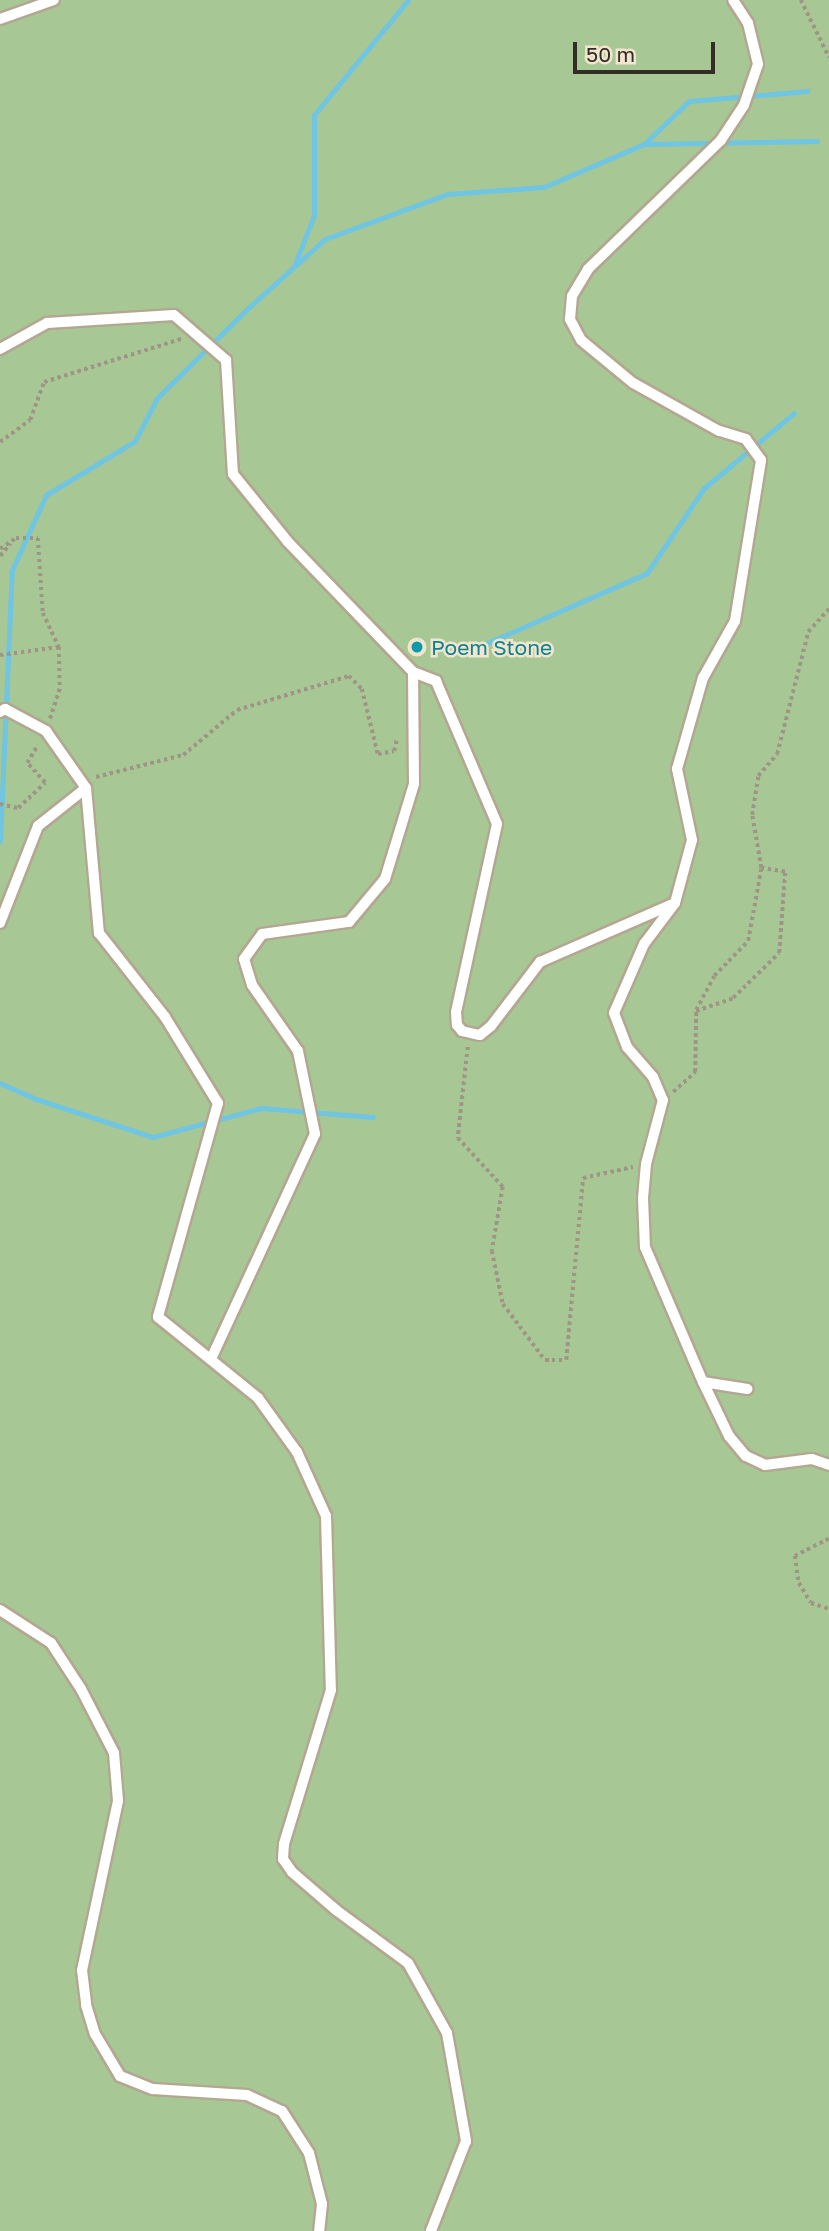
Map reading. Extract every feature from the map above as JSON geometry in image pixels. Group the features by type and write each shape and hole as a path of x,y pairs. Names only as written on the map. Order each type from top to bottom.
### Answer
{"lane":[{"path":"0,19 54,0"},
{"path":"733,0 748,23 758,64 744,105 721,140 588,269 572,296 570,319 581,340 633,383 719,431 746,439 761,460 735,621 704,678 677,769 692,840 675,903 644,944 614,1013 627,1047 653,1077 663,1100 646,1164 643,1198 645,1247 702,1382 729,1436 746,1456 765,1465 812,1459 829,1465"},
{"path":"0,349 47,323 174,315 226,360 233,474 288,542 413,672 436,681 497,824 456,1012 457,1025 469,1034 480,1035 491,1026 540,962 675,903"},
{"path":"211,1359 315,1134 298,1051 252,985 244,959 262,934 349,922 385,879 414,784 413,672"},
{"path":"0,712 5,709 46,731 83,785 99,933 165,1017 218,1103 158,1317 258,1398 297,1452 326,1516 331,1690 284,1844 283,1859 292,1872 336,1910 408,1963 447,2033 466,2141 431,2231"},
{"path":"0,923 38,826 83,785"},
{"path":"702,1382 747,1389"},
{"path":"0,1610 51,1643 81,1689 114,1753 118,1801 82,1970 86,2005 95,2034 120,2076 153,2090 247,2095 282,2111 309,2153 323,2204 319,2231"}],"path":[{"path":"801,0 829,57"},
{"path":"0,442 30,420 44,382 197,335"},
{"path":"0,555 16,537"},
{"path":"0,549 16,537 38,538 43,613 59,647 60,689 46,731 27,763 46,783 18,808 0,804"},
{"path":"663,1100 695,1072 695,1012 714,975 748,941 761,868 752,816 758,776 777,754 808,632 829,609"},
{"path":"0,655 59,647"},
{"path":"83,785 183,755 237,710 349,676 362,689 378,754 394,751 401,725"},
{"path":"695,1012 733,998 779,953 785,872 761,868"},
{"path":"469,1034 458,1138 503,1187 492,1251 503,1304 545,1360 566,1360 583,1178 646,1164"},
{"path":"829,1539 795,1556 799,1583 811,1603 829,1609"}],"green space":[{"path":"0,0 829,0 829,2231 0,2231"}],"waterway":[{"path":"295,264 314,215 314,115 408,0"},
{"path":"644,144 689,101 808,91"},
{"path":"0,841 12,570 46,495 135,441 157,398 247,309 325,239 447,194 544,187 644,144 817,141"},
{"path":"462,654 647,573 704,488 794,413"},
{"path":"0,1083 36,1099 153,1137 261,1108 373,1117"}],"place":[{"name":"Poem Stone","path":"417,647"}]}
